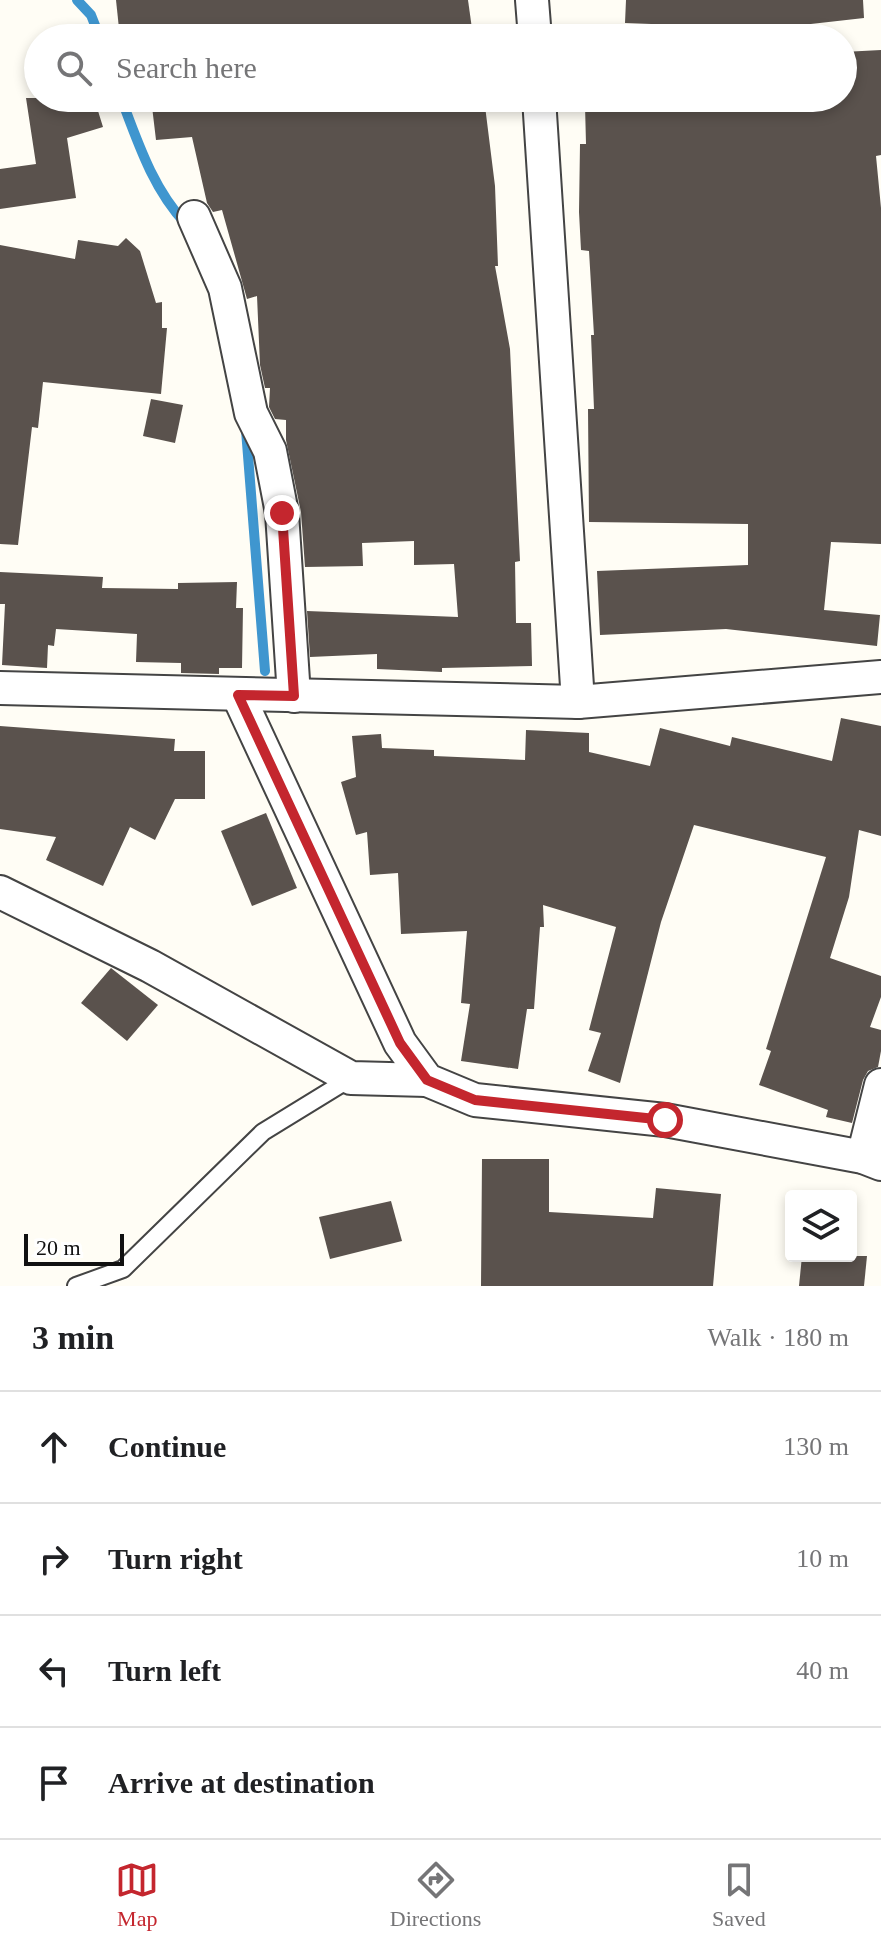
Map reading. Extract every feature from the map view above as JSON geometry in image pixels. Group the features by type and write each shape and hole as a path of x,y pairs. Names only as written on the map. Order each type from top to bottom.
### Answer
{"street":[{"path":"532,0 534,24"},
{"path":"540,112 578,702"},
{"path":"194,217 225,288 251,413 270,451 282,513 294,696"},
{"path":"0,688 578,702 881,677"},
{"path":"238,695 400,1043 427,1080"},
{"path":"0,892 150,966 351,1078 427,1080 475,1100 665,1120 872,1160 881,1085"}],"lane":[{"path":"76,1286 123,1269 263,1132 351,1078"}],"building":[{"path":"116,0 468,0 471,24 119,24"},
{"path":"626,0 863,0 864,18 810,24 625,23"},
{"path":"881,50 881,155 876,156 881,208 881,544 831,542 824,610 880,615 877,646 726,629 600,635 597,571 748,565 748,524 589,522 588,409 594,409 591,335 594,335 589,251 581,250 579,212 580,144 586,144 585,112 857,112 857,51"},
{"path":"28,112 98,112 103,127 67,138 76,198 0,209 0,169 36,164"},
{"path":"153,112 486,112 495,186 498,266 495,266 510,349 520,561 515,562 516,623 531,623 532,666 442,668 442,672 377,669 377,654 310,657 307,611 458,617 454,564 414,565 414,541 362,543 363,566 305,567 301,512 286,440 286,420 275,419 269,407 270,388 265,388 260,365 257,296 247,299 222,210 213,212 207,203 192,137 156,140"},
{"path":"126,238 140,251 156,303 162,302 162,328 167,328 161,394 43,382 38,428 32,427 18,545 0,544 0,245 75,259 78,240 118,246"},
{"path":"151,399 183,405 175,443 143,436"},
{"path":"0,572 103,577 102,588 178,589 178,583 237,582 236,608 243,608 242,668 219,668 219,674 181,673 181,663 136,662 137,634 56,629 54,646 48,645 47,668 2,665 5,604 0,604"},
{"path":"841,718 881,726 881,836 859,830 849,897 830,958 881,976 881,997 870,1027 881,1030 878,1067 868,1071 863,1080 852,1123 826,1117 828,1110 759,1085 771,1051 766,1049 826,857 694,825 661,922 620,1083 588,1071 601,1033 589,1030 616,927 543,905 544,927 540,927 534,1009 527,1009 518,1069 461,1061 470,1004 461,1003 467,931 401,934 398,873 370,875 367,832 356,835 341,782 356,777 352,736 381,734 382,748 434,750 434,756 525,760 526,730 589,733 589,752 650,766 660,728 730,746 732,737 832,761"},
{"path":"0,726 175,739 174,751 205,751 205,799 175,799 155,840 130,827 103,886 46,860 56,837 0,829"},
{"path":"266,813 297,888 252,906 221,831"},
{"path":"111,968 158,1005 127,1041 81,1003"},
{"path":"482,1159 549,1159 549,1212 653,1218 656,1188 721,1194 713,1286 481,1286"},
{"path":"391,1201 402,1241 330,1259 319,1217"},
{"path":"857,1256 867,1256 864,1286 799,1286 801,1262 857,1262"}],"waterway":[{"path":"77,0 91,15 95,24"},
{"path":"126,112 155,181 186,224"},
{"path":"246,430 265,671"}],"route":[{"path":"282,513 294,696 238,695 400,1043 427,1080 475,1100 665,1120"}]}
